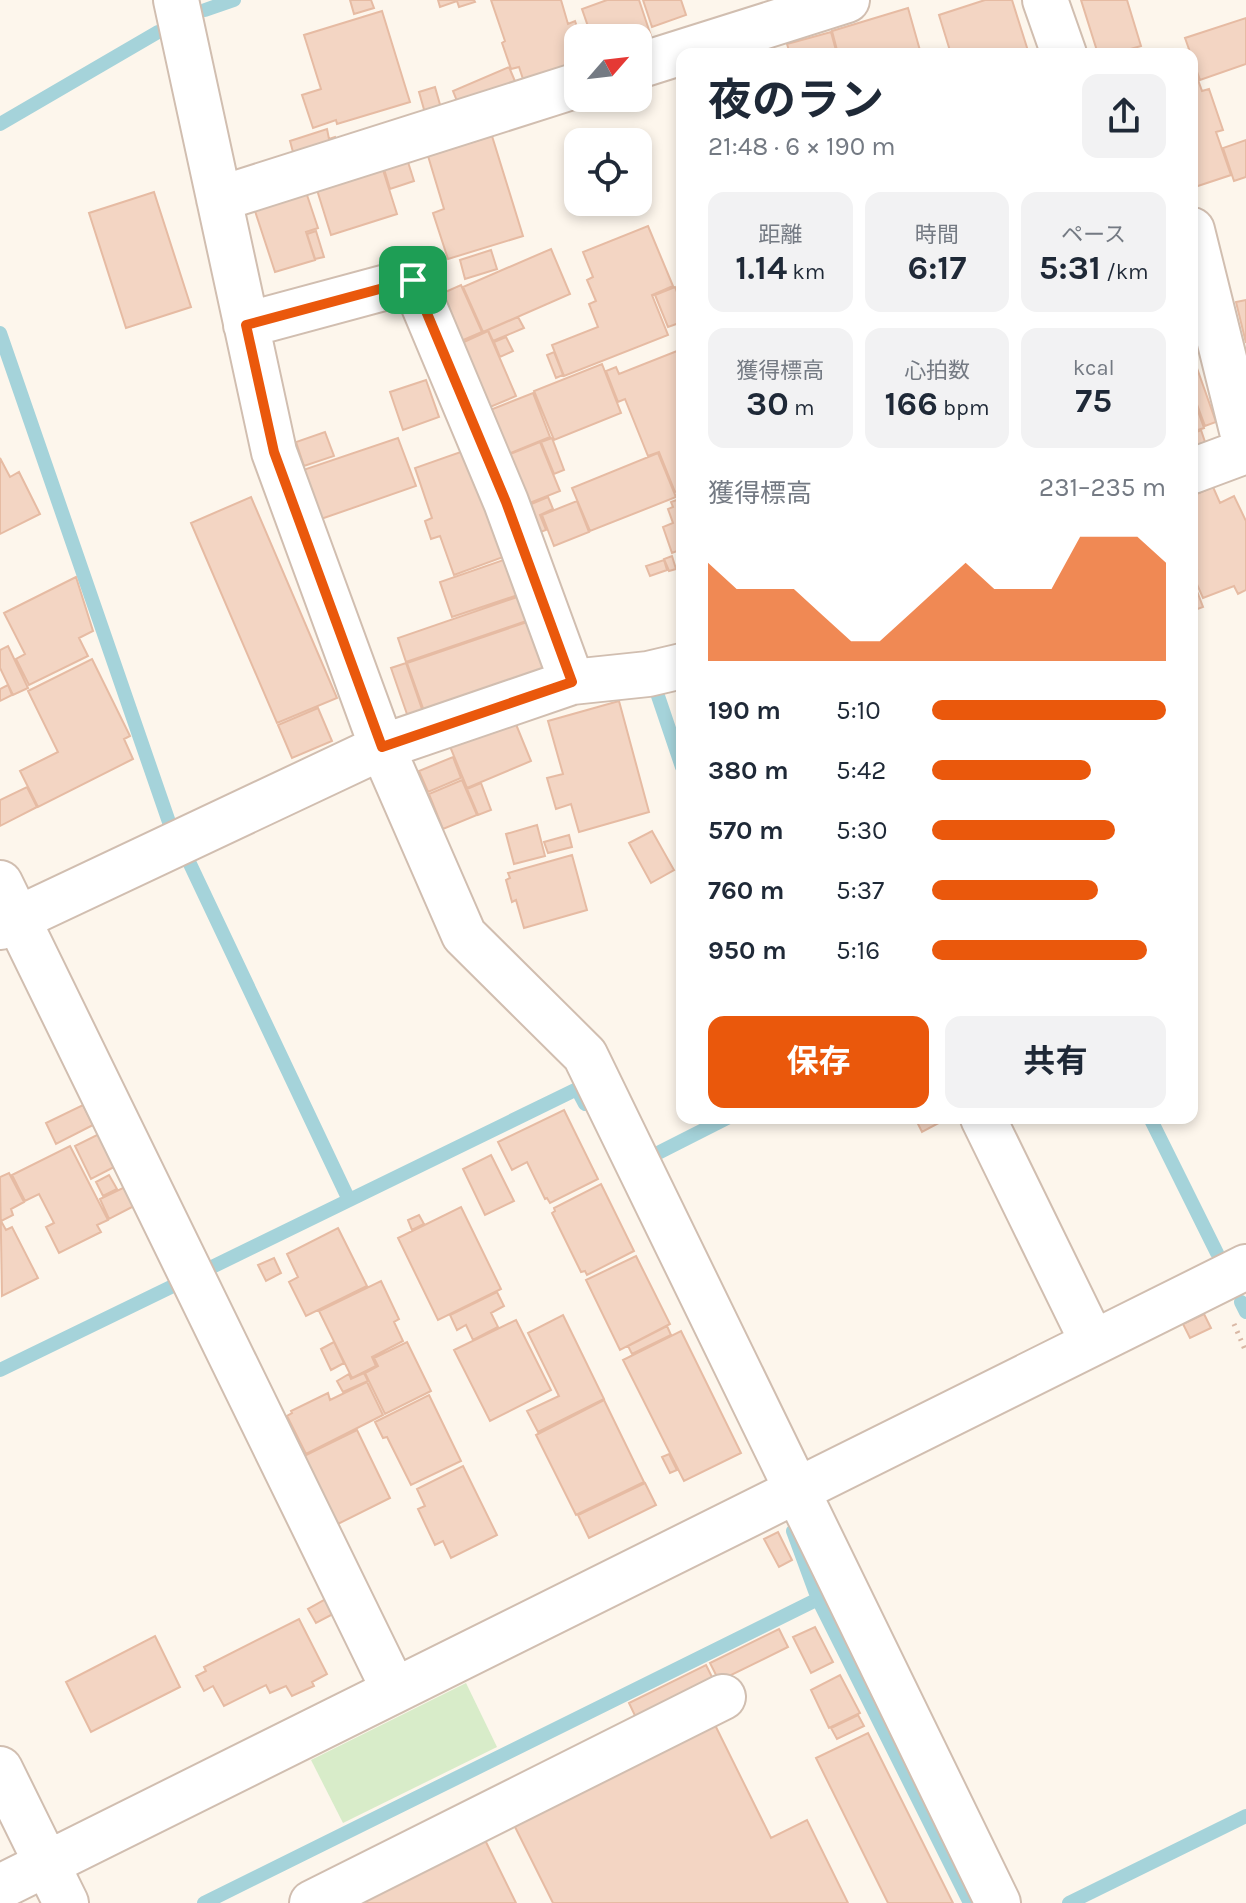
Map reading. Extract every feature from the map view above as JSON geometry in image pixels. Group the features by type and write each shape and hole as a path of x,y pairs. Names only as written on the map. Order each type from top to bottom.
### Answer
{"street":[{"path":"176,0 274,452 382,747 464,935 585,1055 998,1903"},
{"path":"694,48 847,0"},
{"path":"1045,0 1062,48"},
{"path":"652,61 676,54"},
{"path":"219,199 564,89"},
{"path":"1198,254 1246,449 1198,469"},
{"path":"246,325 413,280 506,502 572,682"},
{"path":"394,1690 6,910 382,747 572,682 648,674 676,667"},
{"path":"986,1124 1093,1343"},
{"path":"0,1887 1246,1267"},
{"path":"312,1903 723,1697"},
{"path":"0,1769 66,1903"}],"green space":[{"path":"466,1683 497,1747 343,1823 311,1760"}],"building":[{"path":"350,0 371,0 374,8 354,14"},
{"path":"438,0 474,0 475,2 459,7 457,1 440,7"},
{"path":"491,0 561,0 568,24 564,24 564,71 524,82 519,67 511,69 502,43 505,41"},
{"path":"607,0 639,0 647,24 587,24 582,9"},
{"path":"643,0 681,0 686,15 652,27"},
{"path":"985,0 1012,0 1027,48 949,48 939,15"},
{"path":"1081,0 1127,0 1141,46 1096,48"},
{"path":"908,8 919,48 836,48 832,31"},
{"path":"382,11 410,102 313,128 302,95 321,89 304,35"},
{"path":"1246,18 1246,64 1200,80 1198,48 1189,48 1185,38"},
{"path":"831,32 835,48 788,48 787,44"},
{"path":"509,67 517,86 461,111 453,91"},
{"path":"1198,80 1202,91 1209,89 1223,130 1216,132 1231,175 1198,186"},
{"path":"435,87 443,115 427,120 419,92"},
{"path":"327,129 329,139 335,137 337,144 296,163 290,141"},
{"path":"492,136 523,236 448,259 433,213 444,209 428,156"},
{"path":"1246,140 1246,177 1234,181 1223,148"},
{"path":"408,162 414,181 390,189 384,169"},
{"path":"383,170 397,214 331,235 317,190"},
{"path":"154,192 191,307 126,328 89,213"},
{"path":"306,192 318,228 306,232 315,260 275,272 254,208"},
{"path":"648,226 673,286 652,295 668,335 564,376 552,345 598,327 589,304 596,301 587,280 593,277 583,252"},
{"path":"316,231 324,257 315,259 307,234"},
{"path":"551,249 570,294 483,332 463,287"},
{"path":"491,250 497,269 465,279 460,260"},
{"path":"461,285 482,332 454,344 434,297"},
{"path":"675,287 676,324 668,327 655,295"},
{"path":"1246,300 1246,343 1236,302"},
{"path":"518,317 524,328 493,341 488,330"},
{"path":"488,331 516,396 483,410 455,346"},
{"path":"506,337 513,351 500,357 494,342"},
{"path":"676,351 676,492 659,452 648,456 625,399 618,402 606,371 616,367 619,374"},
{"path":"554,352 563,375 556,378 547,355"},
{"path":"602,364 621,413 554,440 534,391"},
{"path":"1198,371 1216,422 1205,426 1198,407"},
{"path":"426,380 439,417 403,430 390,392"},
{"path":"533,393 550,437 503,456 485,412"},
{"path":"1198,411 1204,428 1198,430"},
{"path":"1201,430 1206,445 1198,448 1198,431"},
{"path":"325,432 334,456 304,466 296,442"},
{"path":"398,438 416,486 321,519 303,470"},
{"path":"552,438 564,470 554,474 541,442"},
{"path":"540,442 560,491 522,506 503,457"},
{"path":"472,448 506,556 454,575 440,536 431,539 425,521 432,518 415,468"},
{"path":"658,453 676,497 590,531 572,488"},
{"path":"0,458 10,477 19,472 40,514 0,534"},
{"path":"1213,487 1220,503 1234,496 1246,521 1246,590 1238,594 1234,586 1203,598 1198,587 1198,493"},
{"path":"251,497 337,698 277,723 191,523"},
{"path":"548,497 553,509 540,515 546,530 535,534 524,507"},
{"path":"676,500 676,551 672,553 663,527 673,523 668,509 673,507 671,502"},
{"path":"577,501 589,532 554,546 542,515"},
{"path":"672,556 676,569 669,571 664,559"},
{"path":"512,557 524,593 452,617 440,582"},
{"path":"664,560 667,570 650,576 646,566"},
{"path":"76,577 93,631 79,638 88,656 29,685 16,659 25,654 4,613"},
{"path":"526,594 535,618 406,662 398,638"},
{"path":"530,621 547,669 424,711 407,663"},
{"path":"8,646 28,688 13,695 0,668 0,650"},
{"path":"92,659 130,736 124,739 133,759 38,807 20,771 58,752 28,691"},
{"path":"406,663 423,712 408,717 391,668"},
{"path":"8,685 12,695 0,701 0,689"},
{"path":"619,701 649,812 579,832 571,804 556,809 547,778 563,774 548,721"},
{"path":"318,708 332,741 292,758 278,725"},
{"path":"513,717 531,761 467,788 449,744"},
{"path":"453,757 461,778 428,792 419,771"},
{"path":"462,780 477,815 443,829 429,794"},
{"path":"481,783 491,810 478,815 467,789"},
{"path":"27,787 37,807 0,826 0,800"},
{"path":"537,825 545,856 514,864 506,834"},
{"path":"652,831 674,870 651,883 629,843"},
{"path":"569,835 572,847 548,853 544,842"},
{"path":"572,855 587,910 524,928 516,900 512,902 506,880 510,878 508,873"},
{"path":"83,1105 93,1125 56,1144 46,1123"},
{"path":"564,1110 598,1179 550,1203 545,1199 527,1162 512,1170 498,1142"},
{"path":"918,1124 937,1124 922,1132"},
{"path":"99,1134 116,1166 91,1179 75,1146"},
{"path":"70,1146 108,1220 97,1225 101,1232 59,1253 46,1227 54,1223 39,1194 25,1201 12,1175"},
{"path":"491,1155 514,1201 485,1215 463,1169"},
{"path":"9,1173 24,1202 11,1209 13,1215 1,1221 6,1230 12,1227 38,1278 2,1296 0,1177"},
{"path":"109,1175 117,1189 103,1196 96,1182"},
{"path":"601,1184 634,1251 587,1275 585,1271 581,1272 552,1213 554,1208"},
{"path":"127,1186 136,1205 109,1219 100,1199"},
{"path":"461,1207 501,1289 438,1320 398,1238"},
{"path":"419,1215 424,1224 412,1230 408,1220"},
{"path":"338,1228 367,1286 306,1316 289,1282 298,1277 287,1254"},
{"path":"636,1256 670,1324 620,1350 586,1280"},
{"path":"274,1258 281,1273 266,1281 258,1265"},
{"path":"381,1281 399,1319 394,1322 403,1341 372,1357 376,1366 352,1378 319,1311"},
{"path":"497,1292 504,1306 491,1313 498,1327 473,1340 466,1325 457,1330 450,1315"},
{"path":"1204,1314 1211,1328 1190,1338 1183,1324"},
{"path":"563,1315 604,1399 538,1432 527,1411 559,1396 528,1333"},
{"path":"516,1320 551,1390 490,1421 454,1350"},
{"path":"667,1326 671,1335 632,1354 628,1346"},
{"path":"681,1331 741,1453 684,1481 623,1360"},
{"path":"334,1342 344,1363 331,1370 321,1349"},
{"path":"407,1342 431,1391 385,1414 365,1373 378,1366 374,1358"},
{"path":"364,1373 368,1381 343,1392 337,1381 349,1374 351,1379"},
{"path":"367,1382 383,1415 306,1454 287,1416 291,1411 328,1393 330,1400"},
{"path":"429,1395 461,1461 411,1485 387,1437 383,1438 375,1422"},
{"path":"604,1400 644,1482 576,1515 536,1435"},
{"path":"357,1430 390,1498 338,1524 304,1456"},
{"path":"669,1454 677,1470 670,1473 662,1457"},
{"path":"463,1466 497,1535 451,1558 443,1541 435,1545 418,1509 425,1506 417,1489"},
{"path":"645,1483 656,1505 589,1538 578,1515"},
{"path":"778,1532 792,1560 779,1567 764,1539"},
{"path":"326,1599 333,1614 316,1623 308,1609"},
{"path":"299,1619 327,1674 312,1682 314,1686 292,1696 286,1686 270,1693 266,1685 224,1706 213,1686 204,1691 196,1676 206,1671 204,1667"},
{"path":"815,1627 833,1662 811,1673 793,1637"},
{"path":"779,1629 788,1647 719,1681 710,1663"},
{"path":"155,1636 180,1687 91,1732 66,1682"},
{"path":"706,1665 715,1683 638,1722 629,1703"},
{"path":"840,1675 860,1713 829,1728 811,1690"},
{"path":"858,1715 864,1726 837,1739 831,1728"},
{"path":"715,1725 771,1838 807,1820 848,1903 553,1903 514,1825"},
{"path":"868,1733 953,1903 888,1903 816,1758"},
{"path":"485,1840 516,1903 358,1903"}],"waterway":[{"path":"205,10 234,0"},
{"path":"0,124 158,32"},
{"path":"0,333 169,822"},
{"path":"657,693 676,749"},
{"path":"190,864 349,1200"},
{"path":"214,1266 577,1089 585,1104"},
{"path":"656,1154 715,1124"},
{"path":"1153,1124 1217,1253"},
{"path":"0,1370 173,1286"},
{"path":"1241,1302 1246,1312"},
{"path":"793,1531 818,1599 970,1903"},
{"path":"204,1903 818,1599"},
{"path":"1069,1903 1246,1816"}],"route":[{"path":"413,280 506,502 572,682 382,747 274,452 246,325 413,280"}]}
